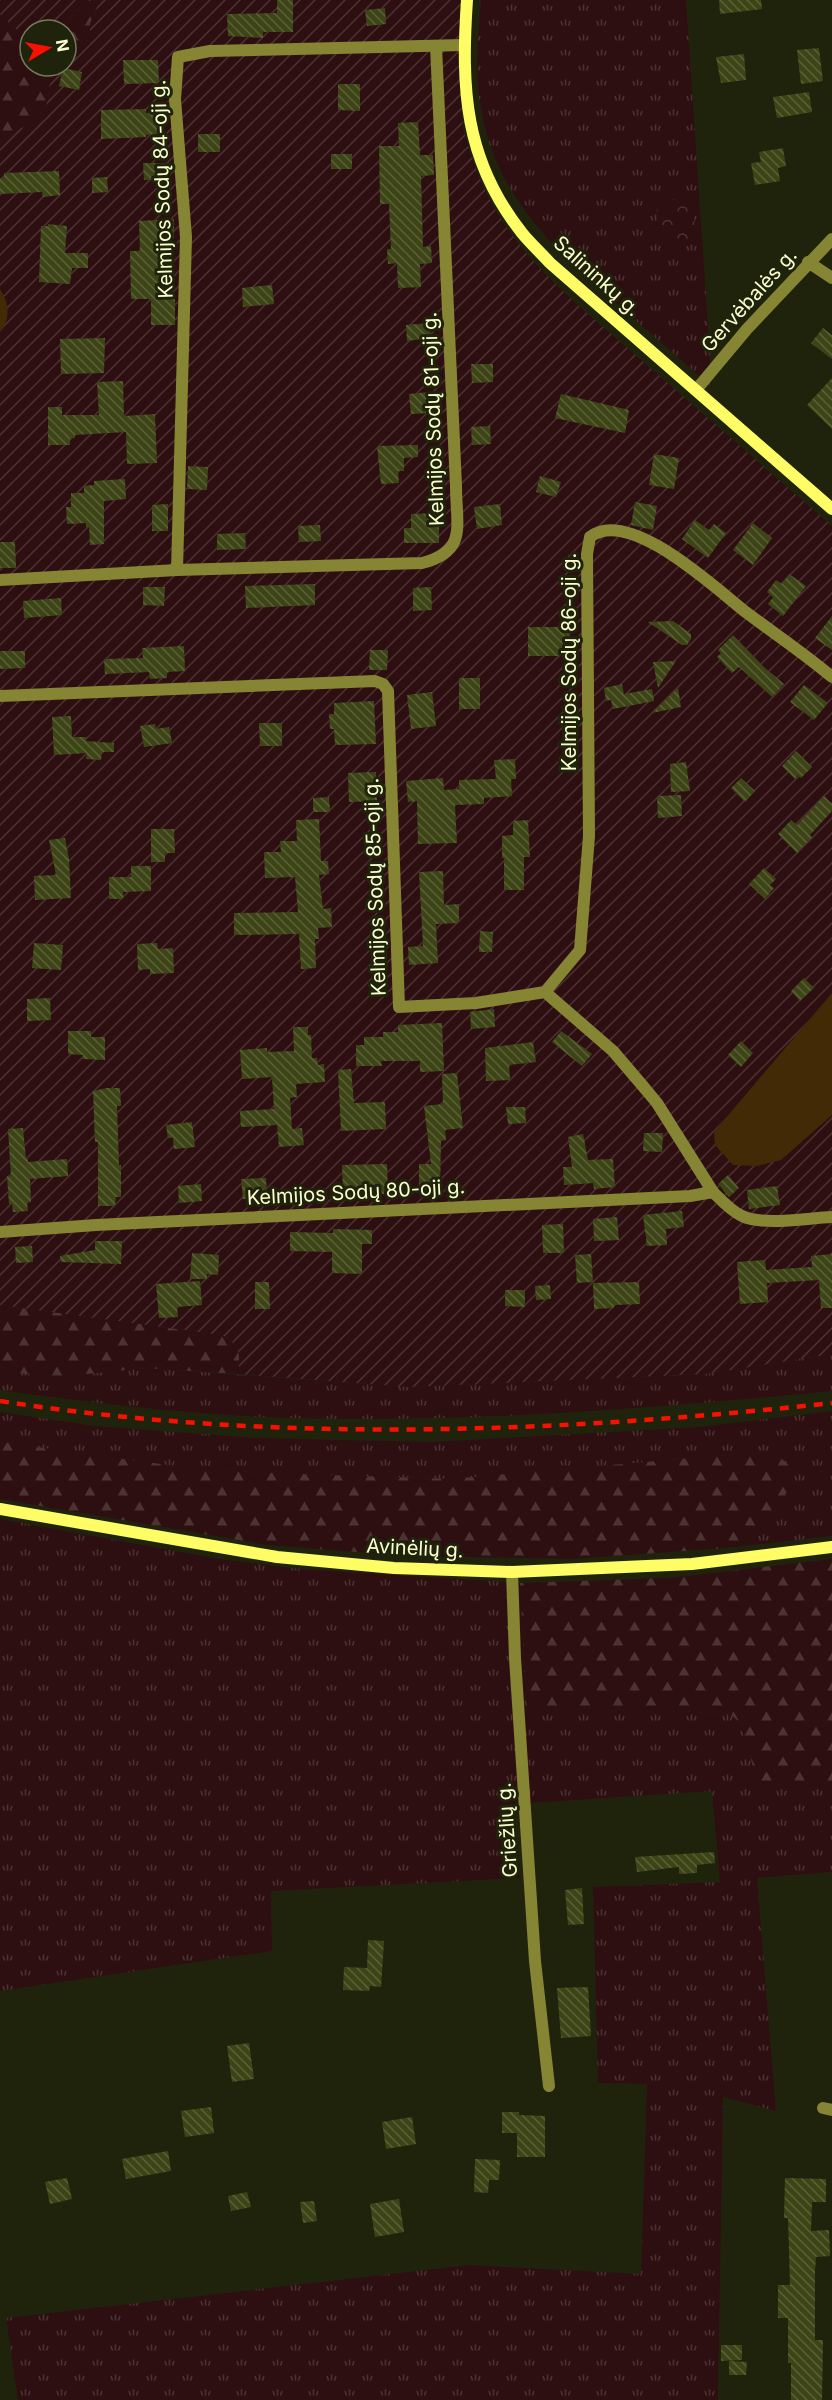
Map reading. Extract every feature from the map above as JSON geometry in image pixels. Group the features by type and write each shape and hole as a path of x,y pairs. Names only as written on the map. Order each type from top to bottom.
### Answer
{"main road":[{"name":"Salininkų g.","path":"467,0 464,45 466,98 473,139 486,174 511,217 550,263 832,509"},
{"name":"Avinėlių g.","path":"0,1509 277,1557 394,1568 512,1572 692,1564 832,1547"}],"street":[{"name":"Kelmijos Sodų 84-oji g.","path":"177,570 186,237 174,99 178,57 210,51 464,45"},
{"name":"Kelmijos Sodų 81-oji g.","path":"0,580 177,570 422,563 446,555 453,547 456,536 456,486 436,46"},
{"name":"Gervėbalės g.","path":"696,390 808,262 832,239"},
{"path":"808,262 832,278"},
{"name":"Kelmijos Sodų 86-oji g.","path":"544,992 580,950 589,836 587,555 590,537 597,531 617,530 649,541 680,560 832,677"},
{"name":"Kelmijos Sodų 85-oji g.","path":"0,696 375,681 383,684 388,691 399,1007 476,1003 544,992"},
{"path":"544,992 613,1051 635,1076 657,1103 713,1192 735,1212 751,1219 832,1217"},
{"name":"Kelmijos Sodų 80-oji g.","path":"0,1232 118,1224 690,1196 713,1192"},
{"name":"Griežlių g.","path":"512,1572 515,1658 534,1949 549,2086"}],"green space":[{"path":"0,0 88,0 71,18 18,18 18,31 0,14"},
{"path":"88,0 97,6 90,24 90,39 78,48 78,18 69,18"},
{"path":"88,0 465,0 461,90 463,125 481,182 503,222 545,274 579,306 832,526 832,993 714,1132 781,1160 832,1115 832,1354 704,1374 408,1387 239,1374 238,1351 233,1343 222,1335 0,1305 0,144 21,128 38,125 48,100 51,78 78,78 78,48 90,39 90,24 97,7"},
{"path":"481,0 686,0 712,387 595,285 551,243 514,196 489,140 481,109 477,69"},
{"path":"0,14 18,31 18,78 51,78 48,100 38,125 21,128 0,144"},
{"path":"692,198 697,242 661,246 656,202"},
{"path":"0,1305 222,1335 233,1343 238,1351 239,1374 145,1368 67,1376 0,1371"},
{"path":"832,1354 832,1391 527,1415 404,1419 257,1417 128,1406 0,1390 0,1371 67,1376 145,1368 408,1387 704,1374"},
{"path":"832,1411 832,1536 726,1548 759,1532 772,1451 450,1479 211,1471 0,1442 0,1412 95,1426 256,1438 432,1442 699,1427"},
{"path":"0,1442 211,1471 450,1479 772,1451 789,1465 788,1486 778,1511 759,1532 726,1548 573,1559 406,1556 267,1545 0,1499"},
{"path":"0,1519 220,1559 301,1569 520,1583 527,1707 729,1713 742,1724 750,1748 782,1786 832,1781 832,1872 757,1878 776,2111 723,2097 718,2400 18,2400 6,2318 469,2265 641,2274 647,2084 598,2083 593,1887 720,1882 712,1791 515,1804 520,1878 271,1891 272,1951 0,1991"},
{"path":"832,1559 832,1781 782,1786 763,1784 755,1775 742,1724 729,1713 527,1707 520,1583 669,1578"}],"shaded area":[{"path":"0,289 8,311 6,322 0,332"},
{"path":"832,993 832,1115 781,1160 757,1166 733,1165 715,1145 714,1132"}],"building":[{"path":"277,0 293,0 293,32 263,32 263,38 228,36 227,14 277,13"},
{"path":"719,0 761,0 762,9 720,14"},
{"path":"385,8 386,24 367,26 365,10"},
{"path":"819,48 823,81 801,84 797,50"},
{"path":"744,54 746,80 721,83 716,57"},
{"path":"123,60 158,60 159,83 124,84"},
{"path":"78,71 82,72 79,90 59,86 61,78 78,78"},
{"path":"338,84 360,84 360,111 338,110"},
{"path":"809,92 812,112 777,118 773,97"},
{"path":"146,109 146,113 159,112 159,134 146,135 146,137 101,139 101,110"},
{"path":"418,122 420,155 433,155 434,175 421,176 423,247 431,246 432,263 420,264 421,287 398,288 397,263 388,264 387,249 391,249 389,204 380,204 379,146 399,146 398,123"},
{"path":"198,134 220,134 220,152 198,152"},
{"path":"783,148 786,166 778,168 780,181 755,185 751,163 761,162 759,152"},
{"path":"331,154 352,154 352,169 331,169"},
{"path":"143,163 170,163 171,180 144,180"},
{"path":"59,171 60,195 43,197 42,192 0,194 0,178 4,178 4,173"},
{"path":"107,177 108,192 92,193 92,178"},
{"path":"174,219 174,238 166,239 166,299 175,299 175,325 151,325 151,299 131,299 130,251 140,251 139,221"},
{"path":"48,224 67,226 65,253 88,253 88,268 72,268 70,284 39,282 41,226 48,226"},
{"path":"272,285 274,304 243,307 242,288"},
{"path":"429,323 431,338 407,341 406,325"},
{"path":"823,328 832,335 832,359 811,343"},
{"path":"105,338 104,373 61,374 60,339"},
{"path":"471,364 493,364 493,382 472,383"},
{"path":"832,378 832,429 807,405"},
{"path":"123,381 124,416 155,414 157,463 127,464 126,432 75,435 75,438 70,438 70,445 48,445 48,407 62,407 62,415 99,415 97,382"},
{"path":"429,392 431,413 411,414 409,394"},
{"path":"561,394 629,410 625,433 555,418"},
{"path":"490,426 491,444 472,445 471,427"},
{"path":"418,445 418,457 404,458 404,471 398,471 399,483 381,484 377,446"},
{"path":"654,454 679,458 674,489 649,485"},
{"path":"188,466 208,467 207,490 187,489"},
{"path":"540,476 561,482 556,497 536,492"},
{"path":"125,479 126,499 104,501 104,544 90,545 89,527 86,527 86,523 67,524 66,507 71,507 71,493 84,493 84,486 94,485 94,481"},
{"path":"635,502 657,506 653,530 631,525"},
{"path":"168,504 168,531 152,531 152,505"},
{"path":"500,504 502,525 477,529 474,507"},
{"path":"439,513 439,543 404,543 404,528 411,528 411,514"},
{"path":"695,520 709,530 714,524 726,533 708,558 682,539"},
{"path":"753,523 772,538 753,565 733,550"},
{"path":"320,525 321,541 299,542 298,526"},
{"path":"245,533 246,549 217,550 217,534"},
{"path":"0,542 15,542 16,568 0,568"},
{"path":"789,574 806,586 783,616 768,604 773,597 767,592 776,580 782,584"},
{"path":"315,584 315,605 246,608 245,586"},
{"path":"143,587 165,587 164,606 143,605"},
{"path":"431,587 432,610 413,611 413,588"},
{"path":"61,598 62,615 24,618 23,601"},
{"path":"832,616 832,650 815,638"},
{"path":"673,621 691,634 687,645 682,645 648,622"},
{"path":"528,627 570,627 570,650 559,650 559,656 528,656"},
{"path":"733,635 784,684 772,697 739,667 732,673 717,657 721,653 718,650"},
{"path":"184,646 185,671 167,672 167,678 150,679 149,672 105,674 104,659 143,658 142,648"},
{"path":"370,650 388,650 387,670 369,670"},
{"path":"0,651 25,651 25,668 0,669"},
{"path":"676,661 658,688 653,662"},
{"path":"459,678 480,678 480,709 459,709"},
{"path":"622,684 624,694 652,689 654,701 613,709 611,700 606,701 604,688"},
{"path":"804,685 828,703 814,720 790,702"},
{"path":"678,688 681,707 652,713"},
{"path":"432,692 436,726 411,729 407,695"},
{"path":"374,701 376,744 335,745 334,729 330,729 329,714 334,714 334,703"},
{"path":"71,716 72,737 86,737 86,741 114,743 114,752 102,752 101,760 86,759 87,753 54,755 52,717"},
{"path":"259,723 282,723 282,746 260,746"},
{"path":"155,724 156,729 169,727 172,743 144,747 140,726"},
{"path":"796,751 812,767 801,778 798,775 795,779 782,766"},
{"path":"515,759 516,779 511,779 512,796 484,798 484,804 455,805 457,843 418,844 417,801 408,802 406,781 443,778 444,790 459,789 459,780 496,779 494,760"},
{"path":"686,762 690,791 671,792 670,764"},
{"path":"376,772 377,801 349,802 348,773"},
{"path":"741,778 755,791 745,802 731,788"},
{"path":"681,795 682,816 658,818 657,796"},
{"path":"824,796 832,804 832,811 797,853 778,834 791,820 797,825"},
{"path":"329,797 330,812 313,812 313,798"},
{"path":"319,819 321,861 328,861 329,874 319,875 323,909 331,908 332,927 318,928 319,939 315,939 316,968 301,969 299,934 234,935 234,913 298,912 295,877 265,878 264,852 281,852 280,841 297,841 296,820"},
{"path":"528,820 530,857 524,857 524,890 504,890 502,836 513,835 513,821"},
{"path":"151,829 174,829 175,853 165,853 165,862 151,862"},
{"path":"65,838 69,859 71,898 35,900 34,876 56,875 49,840"},
{"path":"131,866 151,866 151,891 123,892 123,899 109,899 109,877 131,877"},
{"path":"764,868 776,879 770,885 774,888 765,899 749,884"},
{"path":"443,871 444,905 459,904 459,923 436,924 438,963 409,965 408,947 423,946 419,872"},
{"path":"480,931 493,932 492,952 479,952"},
{"path":"34,943 63,945 61,970 32,968"},
{"path":"157,943 158,949 173,948 174,973 150,974 150,969 138,970 137,944"},
{"path":"804,978 814,988 800,1001 791,991"},
{"path":"50,998 51,1020 27,1021 27,999"},
{"path":"494,1009 495,1027 471,1029 470,1012"},
{"path":"442,1023 444,1071 420,1072 420,1061 381,1061 382,1066 356,1066 356,1045 364,1045 364,1037 383,1037 383,1032 398,1032 398,1025"},
{"path":"293,1027 308,1027 308,1035 311,1035 312,1058 317,1058 318,1065 324,1064 325,1082 296,1084 297,1097 290,1098 292,1129 302,1128 304,1145 279,1147 277,1125 241,1127 240,1111 274,1109 272,1077 242,1079 240,1050 267,1048 267,1052 294,1051"},
{"path":"68,1031 91,1031 91,1037 105,1037 105,1060 83,1059 83,1055 68,1054"},
{"path":"561,1031 592,1054 582,1066 552,1042"},
{"path":"741,1041 753,1053 741,1067 728,1055"},
{"path":"533,1042 536,1062 509,1065 510,1080 486,1081 485,1048"},
{"path":"351,1069 354,1103 385,1102 386,1129 341,1131 338,1070"},
{"path":"457,1073 463,1128 445,1130 446,1140 441,1141 440,1191 419,1190 419,1164 431,1164 424,1106 443,1104 442,1074"},
{"path":"120,1088 121,1106 117,1106 121,1197 116,1197 115,1206 98,1206 98,1142 95,1142 93,1091"},
{"path":"506,1107 525,1107 526,1123 508,1124"},
{"path":"192,1122 195,1147 174,1149 173,1138 168,1138 166,1125"},
{"path":"23,1128 28,1162 67,1159 68,1176 30,1179 31,1202 27,1202 28,1211 13,1212 12,1204 9,1204 7,1176 11,1176 8,1129"},
{"path":"644,1133 663,1133 662,1152 643,1151"},
{"path":"583,1134 588,1160 613,1159 615,1187 594,1189 593,1183 564,1185 563,1167 572,1167 568,1137"},
{"path":"387,1164 388,1194 343,1195 342,1165"},
{"path":"728,1175 739,1188 729,1197 718,1184"},
{"path":"266,1178 267,1198 243,1199 241,1179"},
{"path":"201,1184 202,1201 179,1203 178,1186"},
{"path":"777,1186 780,1205 749,1209 747,1190"},
{"path":"682,1211 684,1227 666,1229 667,1245 647,1246 643,1215"},
{"path":"617,1217 619,1240 594,1241 593,1219"},
{"path":"563,1224 564,1253 543,1253 542,1225"},
{"path":"333,1229 372,1230 372,1244 362,1244 362,1274 332,1273 332,1252 290,1251 290,1232 333,1233"},
{"path":"95,1241 122,1241 121,1264 61,1262 60,1256 95,1250"},
{"path":"32,1246 33,1262 16,1263 15,1247"},
{"path":"192,1253 219,1255 218,1275 207,1274 207,1279 190,1279"},
{"path":"591,1254 593,1282 577,1283 575,1255"},
{"path":"832,1254 832,1308 821,1308 819,1280 767,1283 768,1302 740,1304 737,1262 765,1260 766,1270 812,1267 811,1256"},
{"path":"200,1281 202,1305 177,1307 178,1317 159,1318 156,1284"},
{"path":"255,1282 269,1282 270,1309 255,1309"},
{"path":"639,1282 640,1304 614,1305 614,1308 594,1309 593,1283"},
{"path":"550,1285 551,1299 536,1300 535,1286"},
{"path":"505,1290 525,1290 525,1307 505,1306"},
{"path":"714,1852 715,1863 697,1865 697,1873 679,1874 679,1867 637,1872 635,1857"},
{"path":"582,1888 584,1924 568,1925 565,1890"},
{"path":"368,1940 384,1941 381,1987 370,1986 369,1991 343,1990 344,1967 367,1968"},
{"path":"588,1987 591,2036 561,2038 557,1988"},
{"path":"249,2043 254,2079 232,2082 227,2046"},
{"path":"211,2107 214,2133 185,2137 181,2111"},
{"path":"502,2112 545,2116 545,2157 517,2157 517,2133 502,2133"},
{"path":"412,2117 416,2144 386,2149 382,2122"},
{"path":"168,2151 171,2171 126,2179 122,2159"},
{"path":"475,2159 500,2160 499,2180 489,2180 488,2193 474,2192"},
{"path":"67,2178 72,2199 50,2204 45,2182"},
{"path":"785,2178 826,2179 826,2202 812,2202 811,2231 829,2230 830,2256 816,2257 815,2270 815,2340 823,2340 822,2400 791,2400 788,2318 778,2318 778,2285 790,2285 788,2218 784,2218"},
{"path":"247,2192 251,2207 231,2211 228,2196"},
{"path":"399,2199 404,2232 375,2237 370,2204"},
{"path":"314,2201 317,2221 303,2223 300,2202"},
{"path":"721,2345 742,2345 742,2360 721,2361"},
{"path":"729,2361 747,2362 746,2375 729,2375"}],"railway":[{"path":"0,1401 104,1415 207,1424 416,1429 520,1427 624,1421 832,1403"}]}
